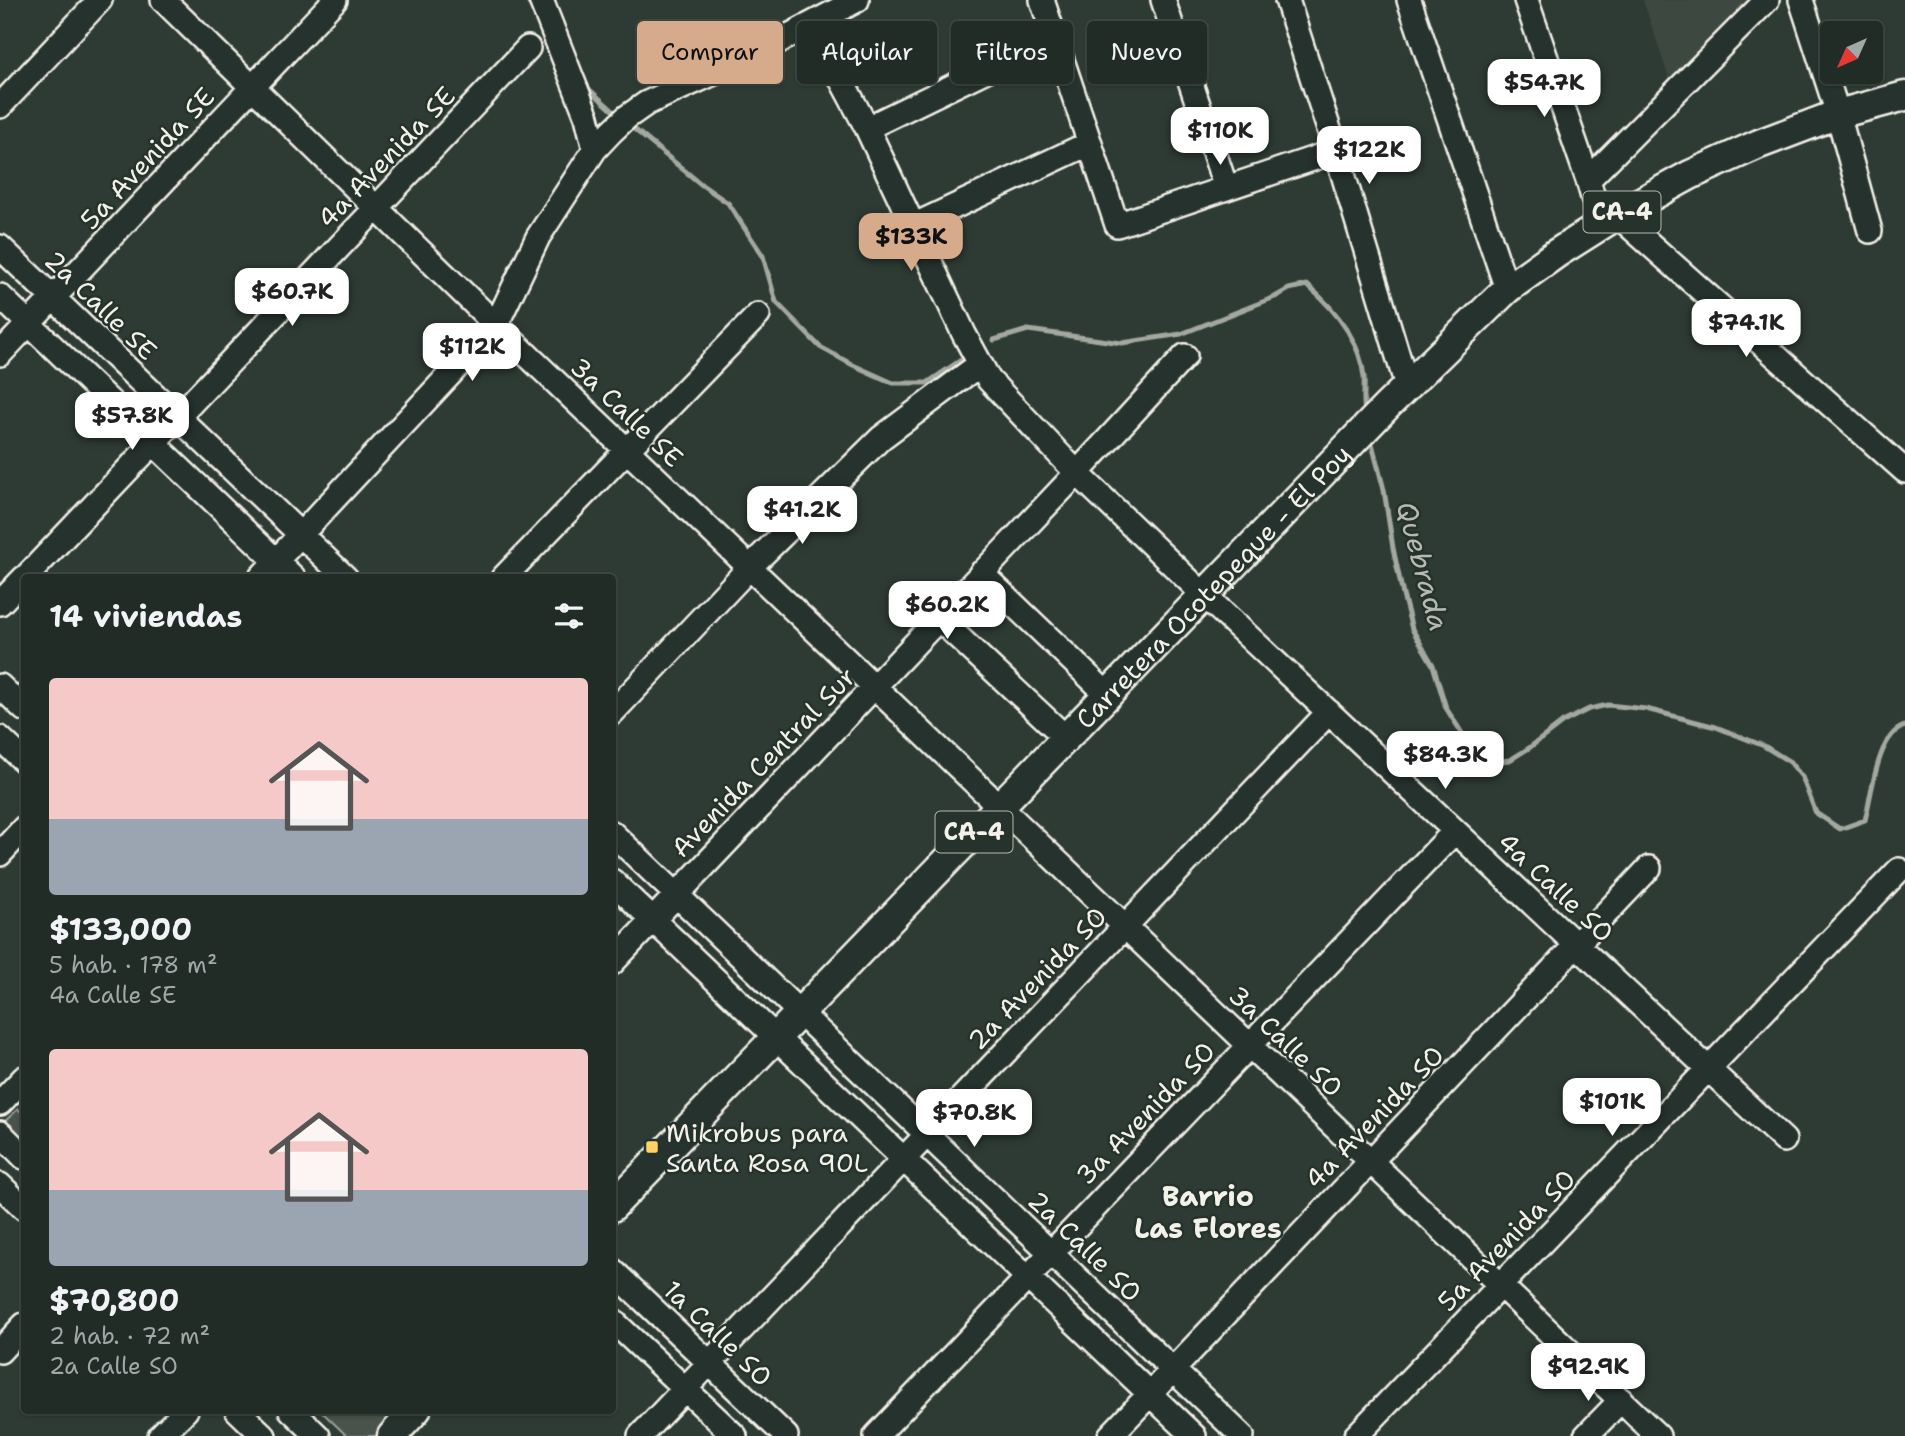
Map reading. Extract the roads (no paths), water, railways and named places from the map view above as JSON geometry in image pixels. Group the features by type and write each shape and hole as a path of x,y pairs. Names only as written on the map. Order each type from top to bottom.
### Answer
{"main road":[{"name":"Carretera Ocotepeque - El Poy","path":"616,1203 1203,594 1387,406 1507,289 1609,220 1702,170 1759,144 1838,114 1905,96"},
{"path":"392,1436 412,1414"}],"street":[{"path":"0,106 100,0"},
{"name":"3a Calle SE","path":"163,0 496,325 874,686"},
{"name":"5a Avenida SE","path":"0,354 335,0"},
{"path":"541,0 587,117 595,149"},
{"path":"819,21 857,0"},
{"path":"1042,0 1049,21"},
{"path":"1163,0 1226,188"},
{"path":"1287,0 1407,386"},
{"path":"1409,0 1507,289"},
{"path":"1526,0 1588,180 1609,220 1905,471"},
{"path":"1588,180 1767,0"},
{"path":"1801,0 1838,114 1870,231"},
{"path":"264,574 496,325 538,237 595,149 612,131 647,103 797,33"},
{"name":"4a Avenida SE","path":"29,574 528,48"},
{"name":"4a Calle SO","path":"844,84 989,380 1077,473 1203,594 1784,1140"},
{"path":"867,128 957,84"},
{"path":"1070,84 1117,225 1336,151"},
{"path":"913,226 1090,143"},
{"name":"2a Calle SE","path":"0,247 342,574"},
{"path":"0,296 290,574"},
{"path":"507,574 758,314"},
{"name":"Avenida Central Sur","path":"616,958 1185,356"},
{"path":"616,709 750,567 881,438 980,364"},
{"path":"981,573 1107,694"},
{"name":"4a Avenida SE","path":"0,603 21,582"},
{"path":"938,618 1065,737"},
{"path":"0,686 21,706"},
{"name":"3a Calle SO","path":"874,686 1658,1436"},
{"name":"2a Avenida SO","path":"640,1436 1329,712"},
{"path":"0,738 21,758"},
{"path":"0,854 21,831"},
{"name":"3a Avenida SO","path":"876,1436 1455,831"},
{"path":"616,837 676,894"},
{"name":"4a Avenida SO","path":"1110,1436 1649,868"},
{"name":"5a Avenida SO","path":"1356,1436 1899,870"},
{"path":"616,885 1194,1436"},
{"name":"2a Calle SO","path":"676,894 1242,1436"},
{"path":"0,1103 21,1080"},
{"path":"0,1133 21,1154"},
{"path":"0,1185 21,1205"},
{"name":"1a Calle SO","path":"616,1274 786,1436"},
{"path":"616,1324 735,1436"},
{"path":"0,1351 21,1328"},
{"path":"1586,1436 1621,1400"},
{"path":"160,1436 182,1414"},
{"path":"241,1414 264,1436"},
{"path":"295,1414 318,1436"}],"waterway":[{"path":"527,0 535,12"},
{"path":"583,80 590,90 620,117"},
{"path":"628,124 728,203 763,256 776,302 820,347 893,383 927,383 961,360"},
{"name":"Quebrada","path":"994,340 1028,330 1122,343 1181,334 1289,289 1307,285 1327,304 1352,338 1362,363 1366,416"},
{"name":"Quebrada","path":"1370,436 1384,490 1393,548 1412,629 1433,665 1446,708 1476,755 1491,762 1510,760 1563,722 1589,709 1608,705 1646,709 1716,727 1764,746 1790,762 1802,777 1816,813 1840,829 1865,820 1882,752 1888,740 1905,726"}],"place":[{"name":"Mikrobus para Santa Rosa 90L","path":"652,1147"}],"district":[{"name":"Barrio Las Flores","path":"1208,1212"}]}
